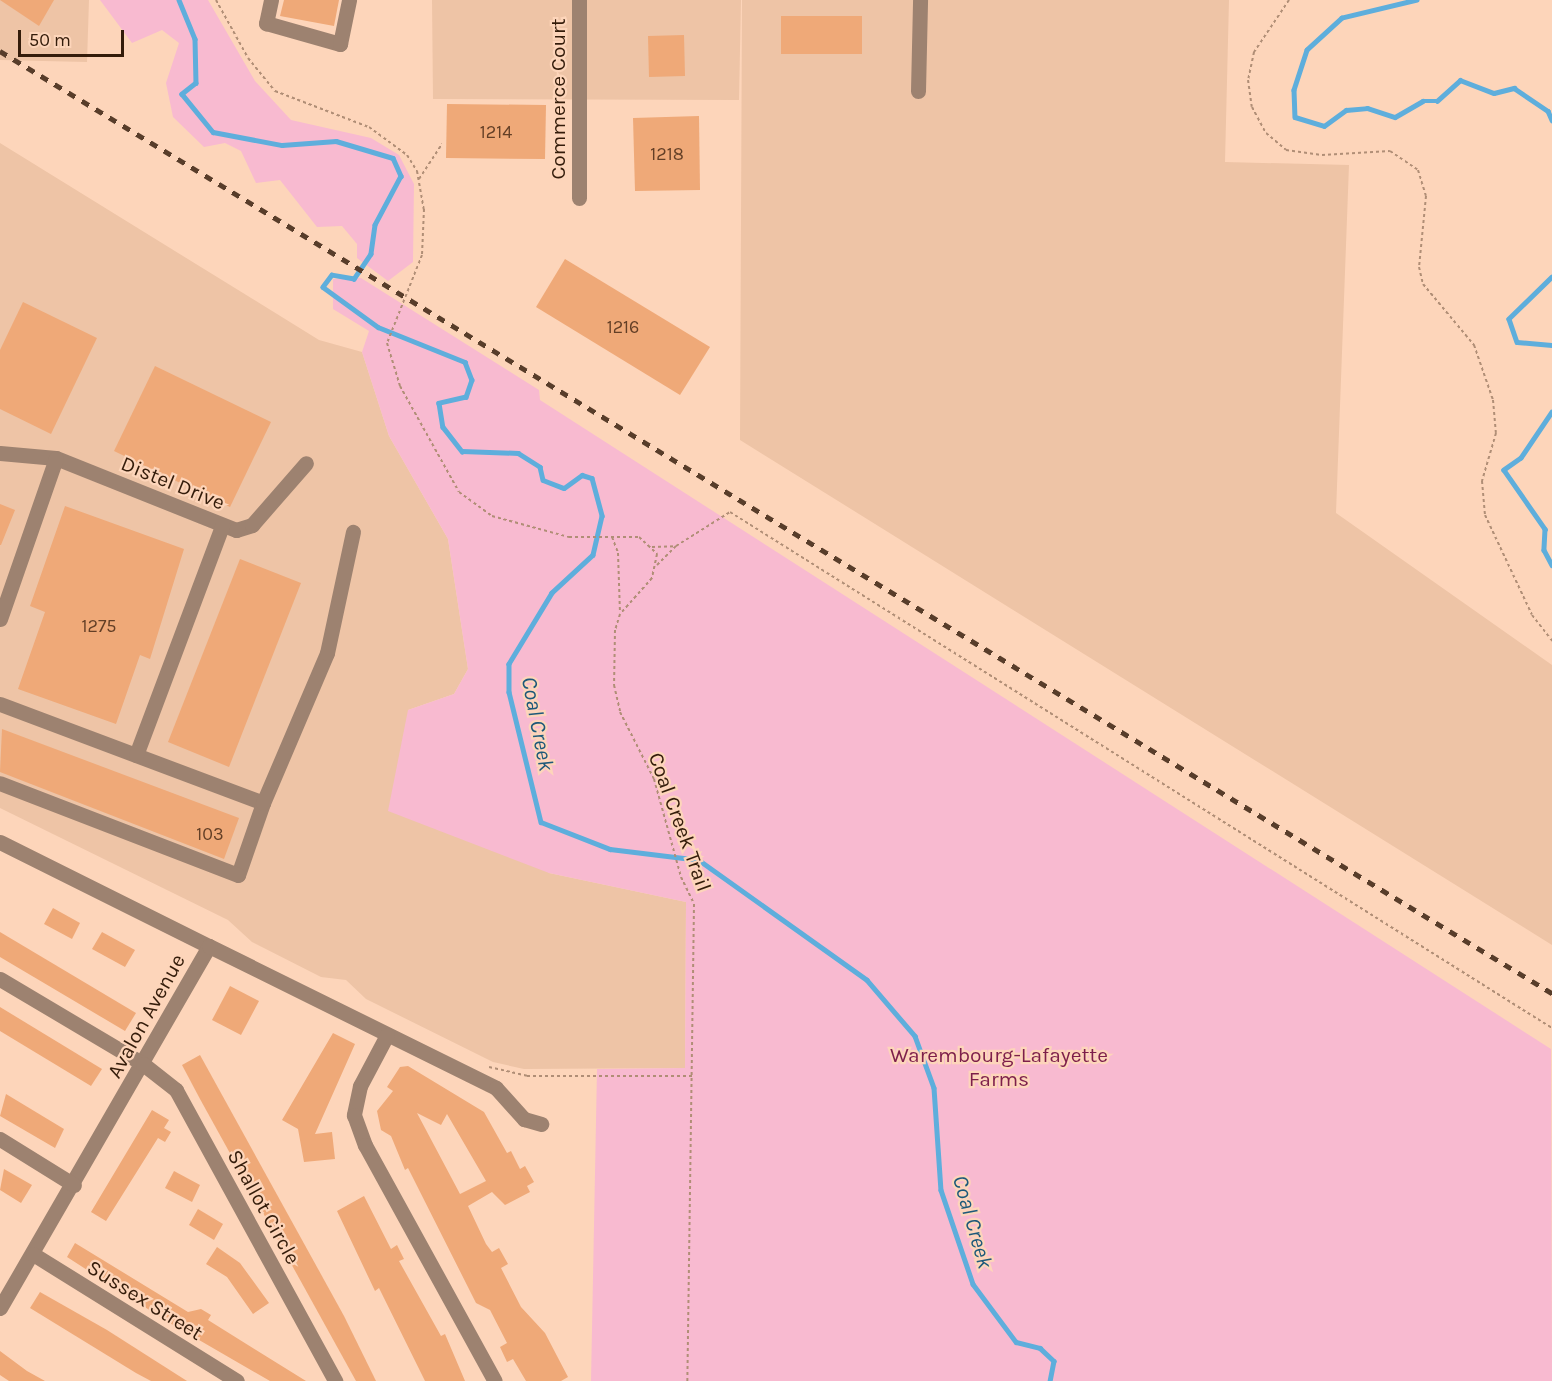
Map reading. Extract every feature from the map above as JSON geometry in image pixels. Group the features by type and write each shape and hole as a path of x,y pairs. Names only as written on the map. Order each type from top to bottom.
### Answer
{"street":[{"path":"271,0 266,22 340,44 349,0"},
{"name":"Commerce Court","path":"579,0 579,198"},
{"path":"918,91 920,0"},
{"name":"Distel Drive","path":"0,453 56,458 222,526 252,525 306,463"},
{"path":"0,619 56,458"},
{"path":"135,755 222,526"},
{"path":"0,783 238,875 263,803 327,653 353,532"},
{"path":"0,704 263,803"},
{"name":"Avalon Avenue","path":"0,842 209,946 74,1185 2,1301"},
{"path":"209,946 496,1088 524,1119 541,1124"},
{"name":"Shallot Circle","path":"0,979 143,1064 176,1090 335,1381"},
{"path":"387,1035 360,1086 354,1115 364,1145 495,1381"},
{"path":"0,1139 74,1185"},
{"name":"Sussex Street","path":"33,1254 237,1381"}],"path":[{"path":"216,0 248,58 275,91 369,127 407,155 419,180 422,255 395,318 387,343 400,386 459,492 492,516 569,537 639,537 652,547 657,565"},
{"path":"1289,0 1254,52 1248,80 1252,107 1266,133 1287,150 1322,155 1390,151 1418,170 1426,196 1419,267 1423,284 1474,345 1493,400 1496,433 1482,481 1485,515 1532,615 1552,641"},
{"path":"419,180 442,144"},
{"name":"Coal Creek Trail","path":"687,1381 694,904 681,877 675,846 654,779 617,698 614,654 620,614 657,565 676,546 730,512 1552,1028"},
{"path":"612,537 618,553 620,614"},
{"path":"652,547 676,546"},
{"path":"483,1065 527,1076 693,1076"}],"shaded area":[{"path":"0,0 89,0 87,62 0,60"},
{"path":"432,0 741,0 739,100 433,99"},
{"path":"742,0 1229,0 1225,162 1349,165 1336,513 1552,665 1552,945 740,440"},
{"path":"0,143 319,340 362,352 389,436 448,539 468,669 454,694 408,710 549,873 686,902 685,1068 524,1069 493,1062 366,999 346,980 321,977 252,942 228,920 0,808"}],"green space":[{"path":"100,0 208,0 255,81 291,120 371,138 399,155 414,184 413,262 388,281 357,258 357,244 342,226 317,227 280,180 256,183 241,151 225,143 204,147 173,117 166,83 179,43 162,30 132,43"},
{"name":"Warembourg-Lafayette Farms","path":"361,278 539,390 540,400 1551,1049 1552,1381 591,1381 597,1069 685,1068 686,902 549,873 388,811 408,710 454,694 468,669 448,539 389,436 362,352 369,331 333,309 333,279"}],"building":[{"path":"0,0 54,0 39,26"},
{"path":"284,0 339,0 334,26 280,16"},
{"path":"781,16 862,16 862,54 781,54"},
{"path":"684,35 685,76 649,77 648,36"},
{"path":"447,104 546,105 545,159 446,158"},
{"path":"699,116 700,190 635,191 633,118"},
{"path":"565,259 710,347 680,395 536,307"},
{"path":"23,302 97,338 51,434 0,409 0,350"},
{"path":"155,366 271,422 230,507 114,451"},
{"path":"0,504 15,510 1,545 0,545"},
{"path":"65,506 184,549 150,659 140,655 116,724 18,689 45,612 30,606"},
{"path":"240,559 301,583 229,767 168,742"},
{"path":"2,729 239,818 224,859 0,772"},
{"path":"53,908 80,923 72,939 44,924"},
{"path":"0,932 136,1013 125,1031 0,957"},
{"path":"102,932 135,950 125,967 92,949"},
{"path":"230,986 259,1001 241,1035 212,1020"},
{"path":"0,1007 102,1069 91,1086 0,1031"},
{"path":"333,1033 355,1044 315,1134 332,1132 335,1159 304,1162 298,1129 282,1120"},
{"path":"200,1055 344,1316 376,1381 356,1381 200,1099 182,1065"},
{"path":"408,1066 484,1112 507,1153 511,1151 520,1169 525,1166 534,1182 527,1186 530,1192 505,1205 492,1192 468,1206 486,1244 492,1252 499,1248 508,1264 501,1268 521,1307 545,1333 568,1377 561,1381 526,1381 513,1359 507,1362 500,1347 507,1343 490,1310 476,1303 408,1168 405,1170 391,1136 381,1130 377,1111 393,1091 387,1087 400,1067","holes":["417,1113 441,1125 447,1114 486,1181 460,1194"]},
{"path":"6,1094 64,1129 55,1148 0,1116"},
{"path":"152,1110 169,1120 164,1128 171,1132 165,1142 158,1138 106,1221 91,1212"},
{"path":"4,1169 32,1185 21,1203 0,1190"},
{"path":"174,1171 200,1185 192,1202 165,1188"},
{"path":"364,1196 391,1249 397,1245 404,1259 399,1261 441,1336 445,1334 465,1381 425,1381 379,1288 375,1291 337,1211"},
{"path":"198,1209 223,1224 214,1240 189,1225"},
{"path":"75,1243 188,1312 201,1309 211,1315 208,1320 306,1381 270,1381 168,1322 67,1257"},
{"path":"217,1247 240,1263 269,1303 253,1314 227,1277 206,1264"},
{"path":"40,1292 107,1330 187,1381 151,1381 136,1373 30,1308"},
{"path":"0,1351 45,1381 9,1381 0,1375"}],"waterway":[{"name":"Coal Creek","path":"179,0 195,39 196,83 182,94 213,132 282,145 336,141 393,158 401,176 375,225 371,254 354,279 332,275 323,287 378,327 465,362 472,380 466,397 439,403 443,427 462,451 518,453 540,467 543,480 564,488 582,475 592,478 602,516 593,555 552,593 509,664 509,692 541,822 610,849 699,860 867,980 915,1036 934,1088 941,1190 973,1284 1016,1342 1040,1348 1054,1361 1050,1381"},
{"path":"1417,0 1342,18 1307,50 1294,90 1295,117 1324,126 1346,110 1367,108 1395,117 1423,101 1437,101 1460,80 1494,93 1514,88 1548,111 1552,120"},
{"path":"1552,277 1509,319 1517,342 1552,345"},
{"path":"1552,412 1521,458 1504,470 1545,529 1544,550 1552,565"}],"railway":[{"path":"0,51 1552,993"}]}
